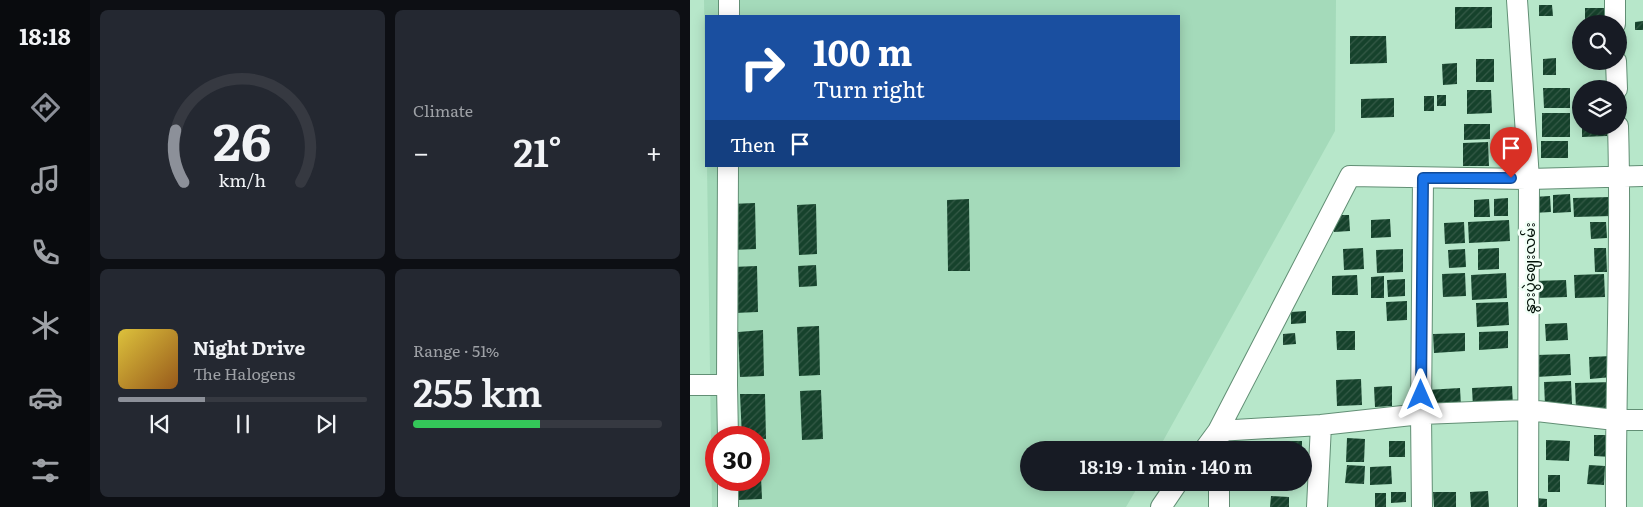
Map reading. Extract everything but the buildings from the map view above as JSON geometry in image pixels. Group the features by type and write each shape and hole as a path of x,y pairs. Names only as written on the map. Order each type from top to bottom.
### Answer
{"street":[{"path":"729,0 729,15"},
{"name":"နွားပွဲဈေးလမ်း","path":"1517,0 1529,179 1528,507"},
{"path":"1615,0 1615,15"},
{"path":"1616,507 1615,420 1620,177 1618,135"},
{"path":"728,167 728,426"},
{"path":"1218,441 1350,176 1529,179 1643,176"},
{"path":"1422,507 1423,178"},
{"path":"690,385 728,386"},
{"path":"1218,441 1321,425 1421,414 1528,410 1615,420 1643,420"},
{"path":"1317,507 1321,425"},
{"path":"728,491 728,507"},
{"path":"1161,507 1172,491"},
{"path":"1219,491 1219,507"}],"shaded area":[{"path":"704,0 1336,0 1335,131 1163,441 1020,441 1020,491 1135,491 1126,507 712,507 712,491 770,491 770,426 711,426 707,167 1180,167 1180,15 705,15 705,64"}],"route":[{"path":"1421,395 1423,178 1511,178"}]}
